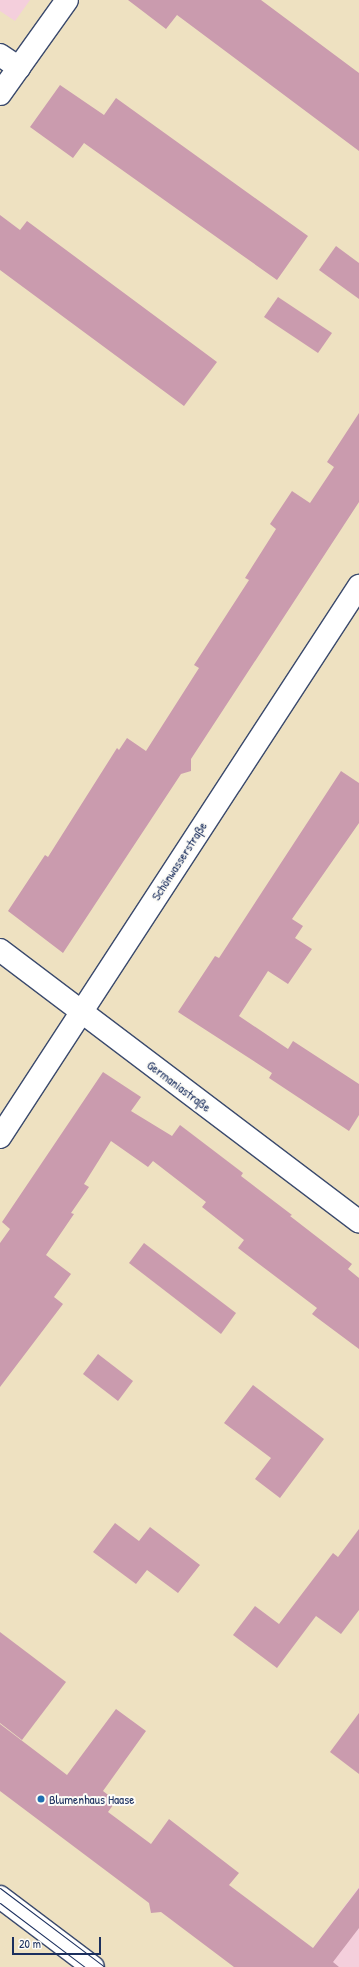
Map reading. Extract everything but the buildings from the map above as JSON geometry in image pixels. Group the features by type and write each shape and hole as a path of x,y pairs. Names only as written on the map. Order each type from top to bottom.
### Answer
{"street":[{"path":"0,94 67,0"},
{"path":"0,55 19,68"},
{"name":"Schönwasserstraße","path":"0,1137 80,1011 359,586"},
{"name":"Germaniastraße","path":"0,950 359,1222"},
{"path":"0,1897 93,1967"}],"shaded area":[{"path":"0,0 30,0 15,21 0,11"},
{"path":"359,1887 359,1967 299,1967"}],"tram line":[{"path":"0,1888 105,1967"},
{"path":"0,1903 85,1967"}],"place":[{"name":"Blumenhaus Haase","path":"41,1799"}]}
